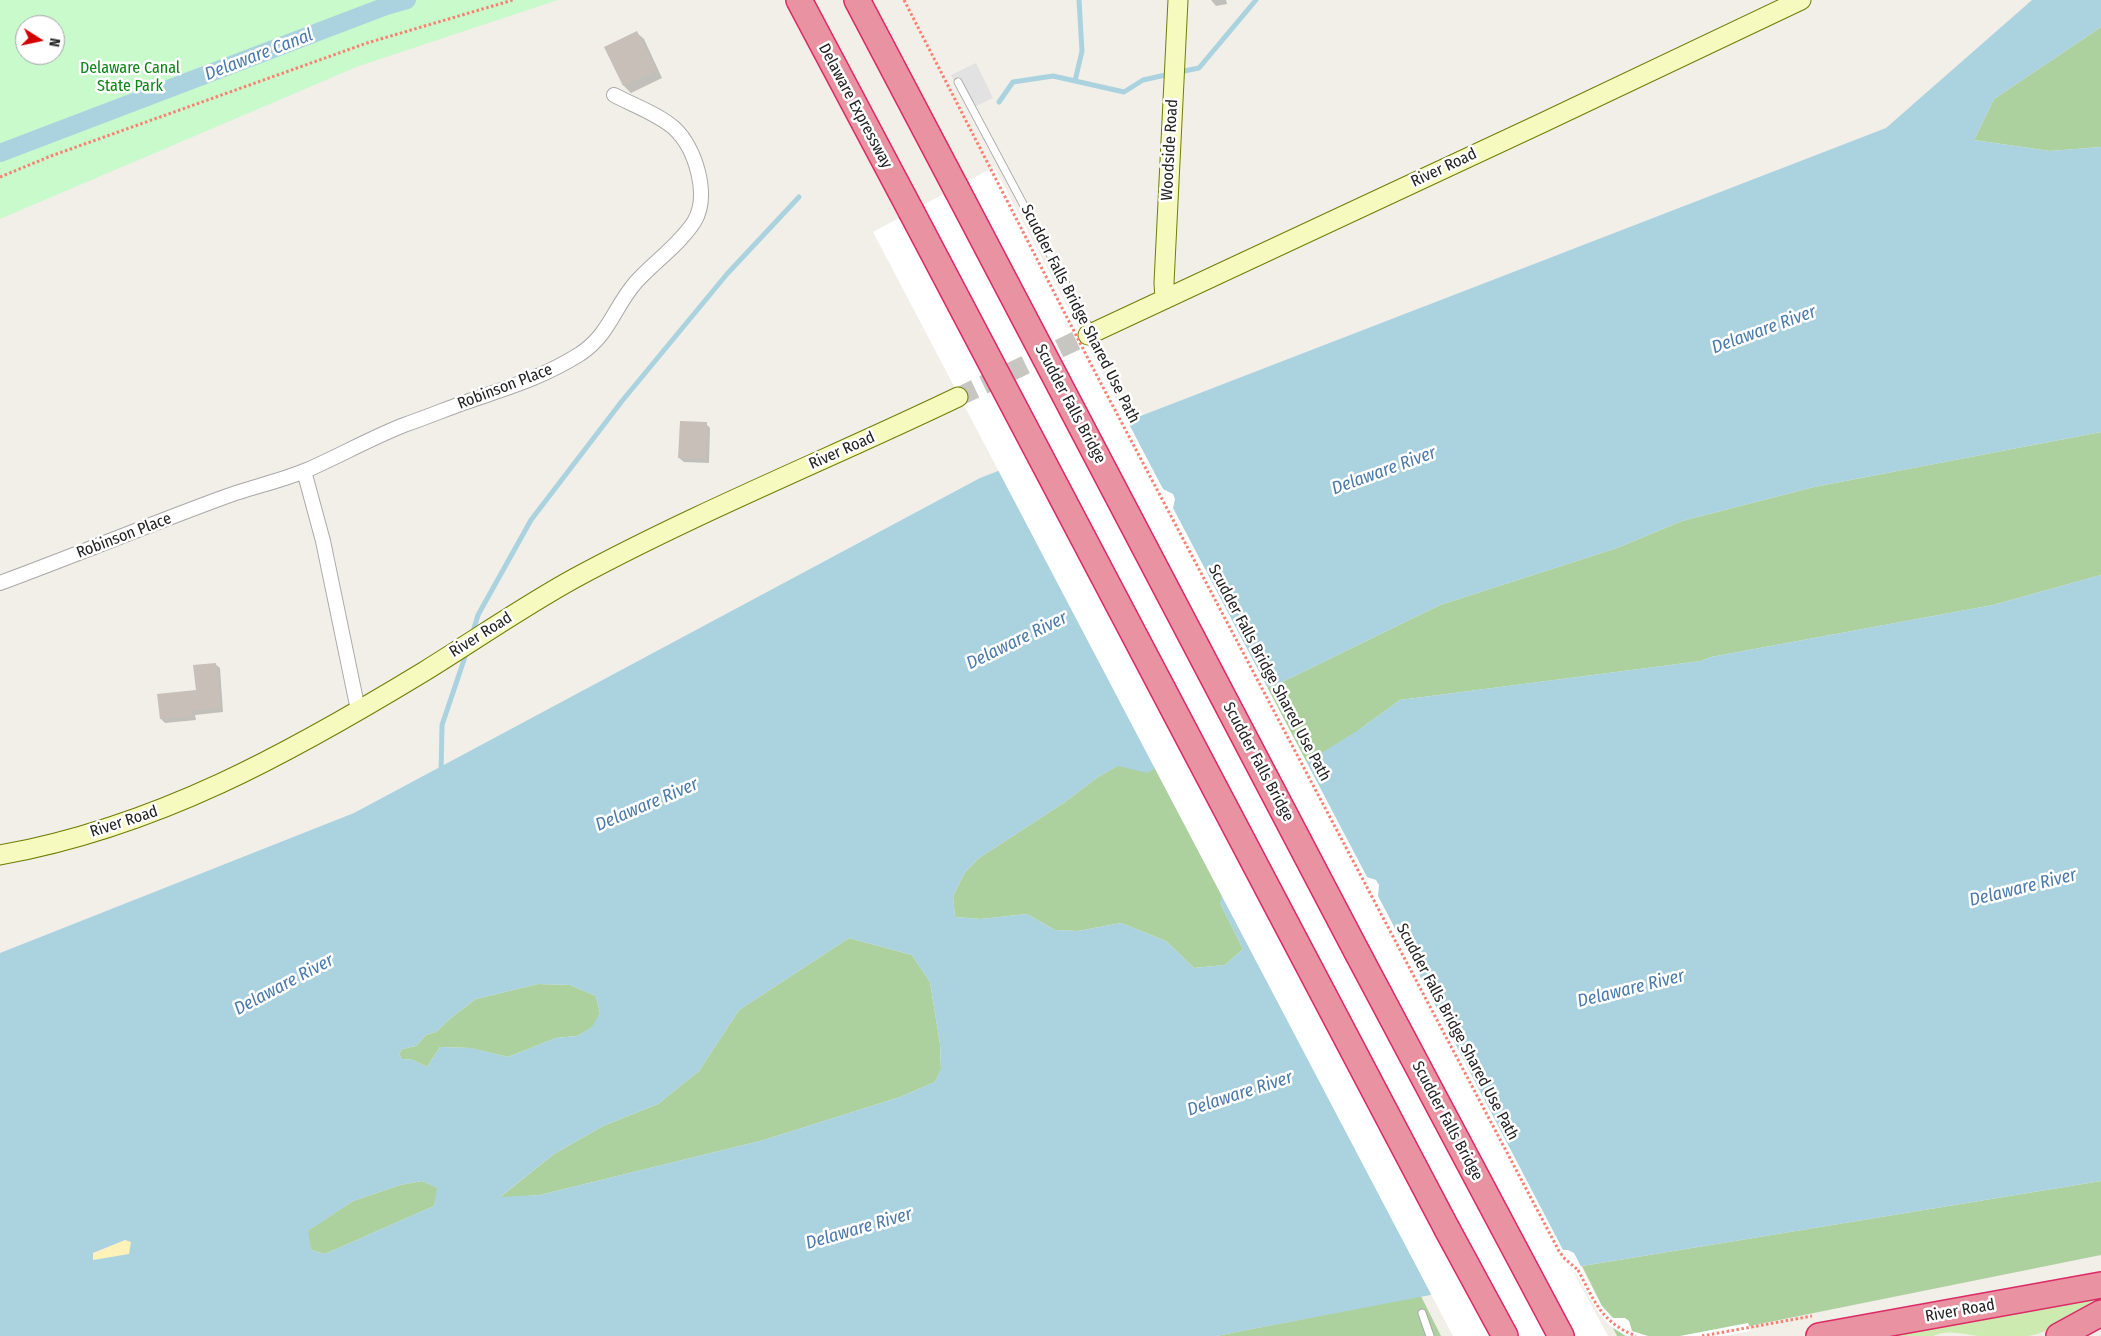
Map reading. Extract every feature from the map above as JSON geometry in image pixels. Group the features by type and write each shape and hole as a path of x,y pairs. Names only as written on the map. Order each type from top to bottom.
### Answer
{"highway":[{"name":"Delaware Expressway","path":"799,0 1446,1229 1505,1336"},
{"name":"Scudder Falls Bridge","path":"857,0 1358,954 1561,1336"},
{"name":"River Road","path":"1819,1336 2101,1285"},
{"path":"2059,1336 2101,1313"}],"main road":[{"name":"Woodside Road","path":"1165,299 1164,282 1178,0"},
{"name":"River Road","path":"1090,334 1542,124 1800,0"},
{"name":"River Road","path":"0,855 111,827 177,804 240,775 300,744 358,710 576,578 656,537 958,397"}],"street":[{"name":"Robinson Place","path":"0,583 99,547 220,499 304,471 403,426 462,403 510,388 544,374 596,342 605,331 629,290 690,228 700,206 702,192 692,157 683,140 674,129 662,120 614,96"},
{"path":"304,471 323,541 358,710"}],"lane":[{"path":"958,82 1090,334"},
{"path":"1422,1313 1430,1336"}],"path":[{"path":"0,177 60,152 367,43 513,0"},
{"name":"Scudder Falls Bridge Shared Use Path","path":"904,0 1096,374 1559,1251 1578,1270 1598,1307 1606,1317 1619,1329 1636,1336"},
{"path":"1702,1336 1750,1327"}],"green space":[{"name":"Delaware Canal State Park","path":"0,0 558,0 359,66 0,219"},
{"path":"2101,27 2101,147 2050,151 1974,140 1994,99"},
{"path":"2101,432 2101,575 1993,605 1711,657 1701,661 1400,700 1360,729 1220,903 1243,949 1225,965 1194,968 1166,941 1121,923 1078,931 1055,930 1027,914 981,919 955,917 953,896 965,872 979,858 1065,802 1098,777 1236,699 1280,683 1440,605 1617,548 1682,521 1814,487"},
{"path":"849,938 912,955 930,982 940,1044 941,1069 935,1082 900,1097 764,1140 540,1195 499,1198 554,1154 603,1126 658,1104 699,1071 739,1010"},
{"path":"538,984 570,985 596,996 600,1013 593,1027 577,1036 556,1038 508,1057 470,1048 440,1047 427,1067 413,1060 402,1059 399,1054 402,1049 416,1046 426,1035 436,1032 476,999"},
{"path":"422,1181 438,1188 434,1206 325,1254 311,1250 307,1231 353,1201 400,1185"},
{"path":"2101,1181 2101,1255 1700,1336 1617,1336 1582,1266"},
{"path":"1421,1296 1441,1336 1216,1336"},
{"path":"2101,1297 2101,1301 2066,1321 2046,1331 2028,1336 1978,1336 1950,1332 1933,1336 1875,1336"}],"sand":[{"path":"125,1240 132,1242 129,1255 93,1260 93,1253"}],"shaded area":[{"path":"976,63 993,98 970,109 951,75"}],"water":[{"name":"Delaware River","path":"2032,0 2101,0 2101,27 1994,99 1974,140 2050,151 2101,147 2101,432 1814,487 1682,521 1617,548 1440,605 1280,683 1236,699 1210,728 1148,773 1118,766 1098,777 1065,802 979,858 965,872 953,896 955,917 981,919 1027,914 1055,930 1078,931 1121,923 1166,941 1194,968 1225,965 1243,949 1220,903 1240,816 1254,795 1360,729 1400,700 1701,661 1711,657 1993,605 2101,575 2101,1181 1582,1266 1216,1336 0,1336 0,953 354,813 980,478 1886,128","holes":["849,938 912,955 930,982 940,1044 941,1068 935,1082 900,1097 764,1140 540,1195 500,1197 554,1154 603,1126 658,1104 699,1071 739,1010","538,984 570,985 596,996 600,1013 592,1027 577,1036 556,1038 508,1057 471,1048 440,1047 427,1067 413,1060 402,1059 399,1054 402,1049 416,1046 426,1035 436,1032 476,999","422,1181 437,1188 434,1206 325,1254 311,1250 308,1231 353,1201 400,1185","125,1240 131,1242 129,1254 93,1260 93,1253"]}],"pier":[{"path":"994,167 1163,489 1173,494 1175,499 1173,508 1367,877 1376,880 1379,885 1378,896 1563,1250 1574,1253 1601,1305 1613,1318 1625,1318 1629,1321 1632,1331 1648,1336 1626,1336 1610,1326 1598,1312 1575,1272 1608,1336 1453,1336 873,232"},
{"path":"1748,1323 1751,1331 1723,1336 1680,1336"}],"building":[{"path":"637,31 656,71 623,86 604,47"},
{"path":"680,421 707,422 705,459 678,458"},
{"path":"216,663 220,708 191,711 192,716 160,719 157,694 196,690 193,665"}],"waterway":[{"name":"Delaware Canal","path":"0,153 386,6 407,0"},
{"path":"1075,81 1082,51 1079,0"},
{"path":"1179,72 1199,68 1256,0"},
{"path":"999,102 1013,82 1053,76 1124,92 1143,80 1170,74"},
{"path":"472,635 478,615 531,520 622,401 727,274 799,197"},
{"path":"441,773 442,725 467,651"}],"tunnel":[{"path":"958,397 1088,335"}]}
